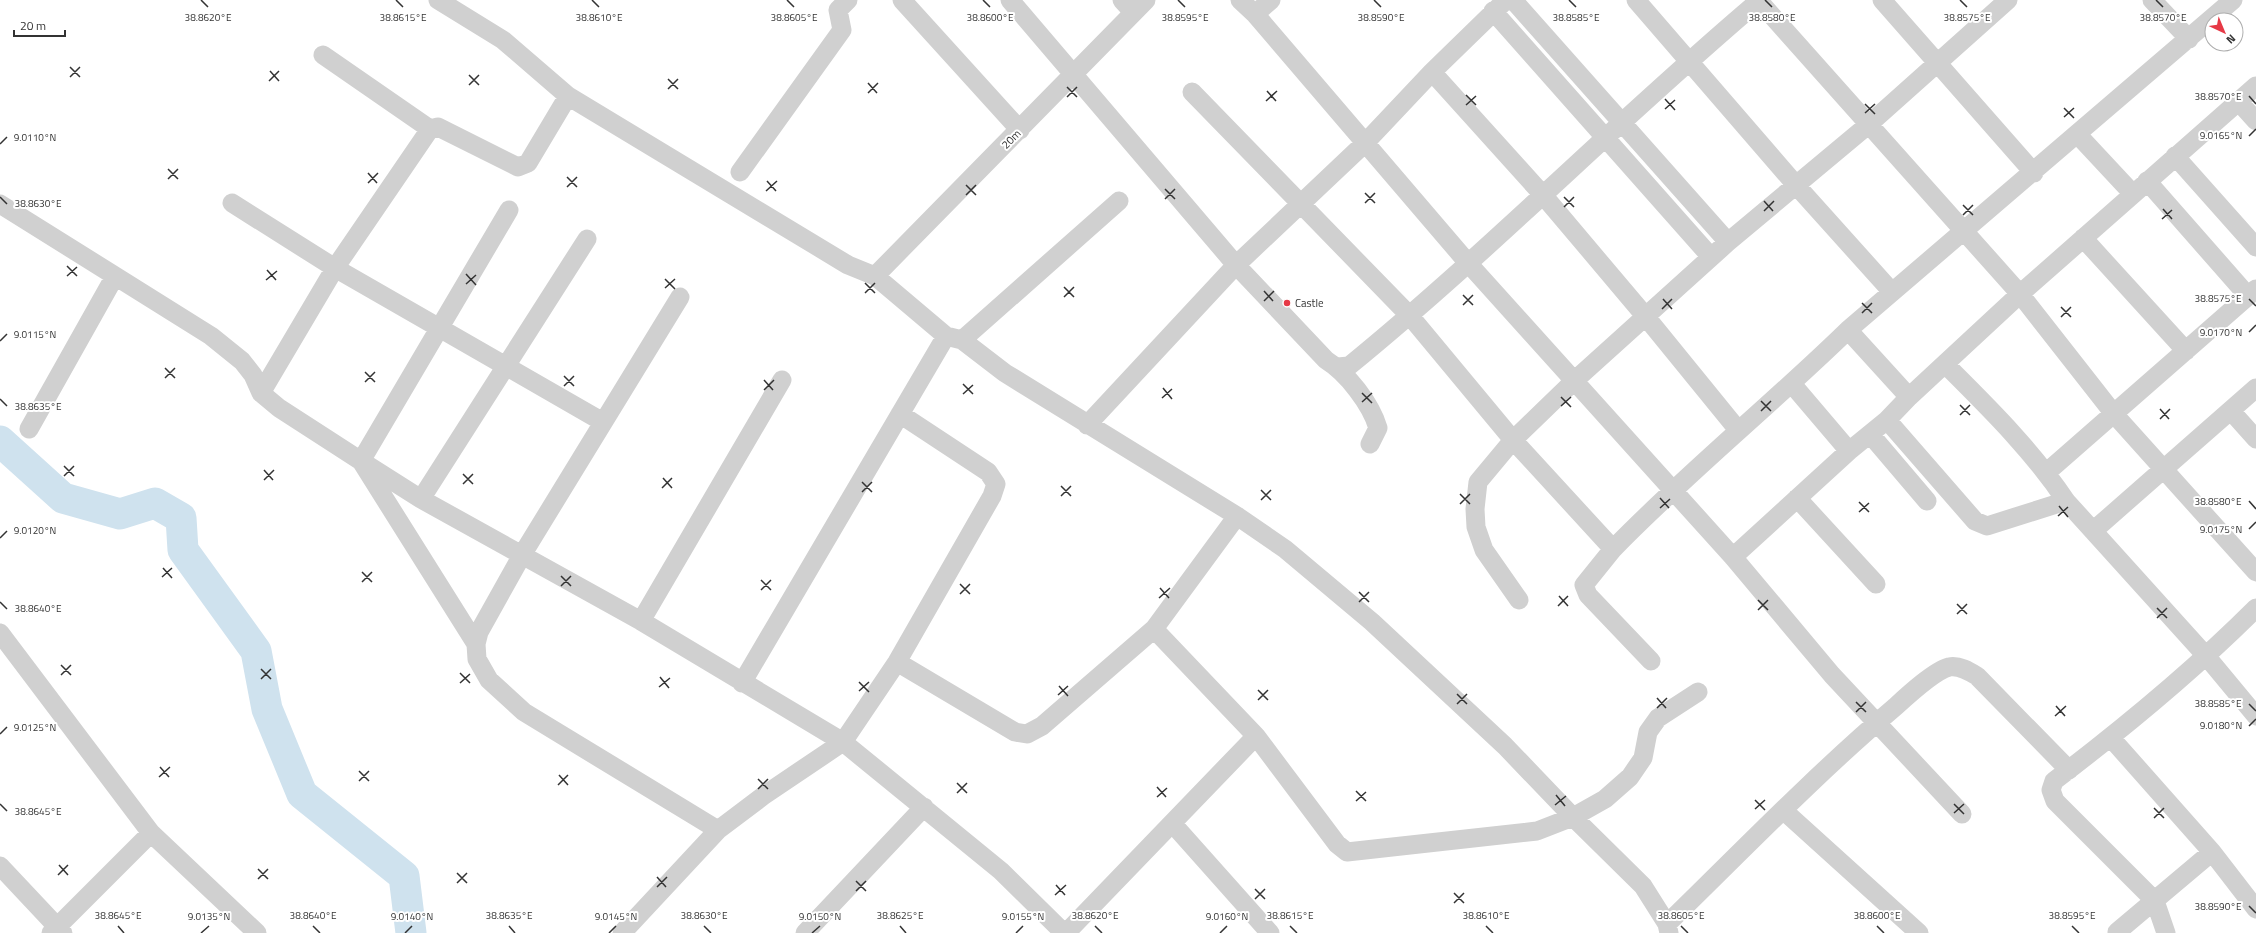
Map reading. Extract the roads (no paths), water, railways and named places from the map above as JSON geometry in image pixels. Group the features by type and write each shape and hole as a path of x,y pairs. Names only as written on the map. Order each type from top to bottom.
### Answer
{"street":[{"path":"438,0 503,40 568,96 848,265 875,276 954,338 1005,373 1087,425 1237,516 1285,549 1372,622 1505,746 1573,817 1643,886 1668,929 1783,810 1875,724 1925,681 1949,667 1965,669 1977,676 2069,770"},
{"path":"1010,0 1236,265 1326,360 1338,367 1373,412 1378,428 1370,444"},
{"path":"1240,0 1255,14 1468,263 1733,557 1875,724 1962,814"},
{"path":"1255,14 1271,0"},
{"path":"1513,0 1728,242"},
{"path":"1636,0 1688,62 1892,292"},
{"path":"1338,367 1349,366 1410,316 1688,62 1759,0 1868,125 2020,294 2114,414 2256,572"},
{"path":"1882,0 1937,65 2034,173"},
{"path":"1519,600 1484,550 1476,527 1475,509 1478,482 1513,440 1574,381 1728,242 1795,184 1868,125 1937,65 2007,0"},
{"path":"2152,0 2189,39"},
{"path":"1651,661 1588,595 1584,585 1613,549 1672,491 1738,430 1792,384 1848,330 2034,173 2234,0"},
{"path":"740,172 842,30 838,3"},
{"path":"913,4 1020,130"},
{"name":"20m","path":"875,276 1073,75 1134,4"},
{"path":"1087,425 1236,265 1365,143 1432,72 1500,6 1605,138 1711,257"},
{"path":"323,55 430,129"},
{"path":"1432,72 1543,195 1646,317 1738,430"},
{"path":"1733,557 1849,451 1887,420 1909,397 1946,365 2020,294 2256,86"},
{"path":"1192,92 1410,316 1513,440 1613,549"},
{"path":"261,393 335,268 430,129 438,127 518,167 528,163 568,96"},
{"path":"2238,101 2256,121"},
{"path":"2078,135 2133,194"},
{"path":"2175,156 2256,247"},
{"path":"2047,472 2252,292 2147,181"},
{"path":"742,684 900,414 954,338 1119,201"},
{"path":"232,203 335,268 604,422"},
{"path":"0,204 210,336 242,361 253,375 261,393 279,408 360,461 421,499 641,621 742,684 843,742 924,807 1000,871 1065,933 1256,736"},
{"path":"360,461 509,210"},
{"path":"2083,238 2186,351"},
{"path":"421,499 507,367 587,239"},
{"path":"29,429 115,276"},
{"path":"680,297 522,555 479,632 476,644 477,659 489,680 524,712 718,830"},
{"path":"1848,330 1909,397"},
{"path":"1946,365 1997,416 2047,472 2066,501 2207,657 2256,716"},
{"path":"641,621 782,380"},
{"path":"1792,384 1849,451"},
{"path":"2093,531 2256,388"},
{"path":"2231,411 2256,439"},
{"path":"622,933 718,830 763,796 843,742 897,662 992,496 996,484 988,472 900,414"},
{"path":"1887,420 1976,521 1987,526 2066,501"},
{"path":"1870,434 1927,501"},
{"path":"360,461 476,644"},
{"path":"1797,498 1876,584"},
{"path":"897,662 1015,732 1027,734 1042,726 1154,629 1237,516"},
{"path":"2166,933 2155,901 2055,801 2051,790 2054,781 2111,738 2207,657 2256,608"},
{"path":"1154,629 1256,736 1337,844 1348,852 1537,831 1573,817 1605,799 1630,777 1644,758 1648,732 1658,718 1698,692"},
{"path":"0,633 152,833 257,933"},
{"path":"2111,738 2212,852 2256,909"},
{"path":"805,933 924,807"},
{"path":"1783,810 1919,933"},
{"path":"1172,822 1270,933"},
{"path":"0,866 57,931 152,833"},
{"path":"2117,932 2212,852"}],"waterway":[{"path":"0,441 63,498 120,514 155,503 181,518 183,550 256,651 267,709 302,794 404,876 411,933"}],"place":[{"name":"Castle","path":"1287,303"}]}
